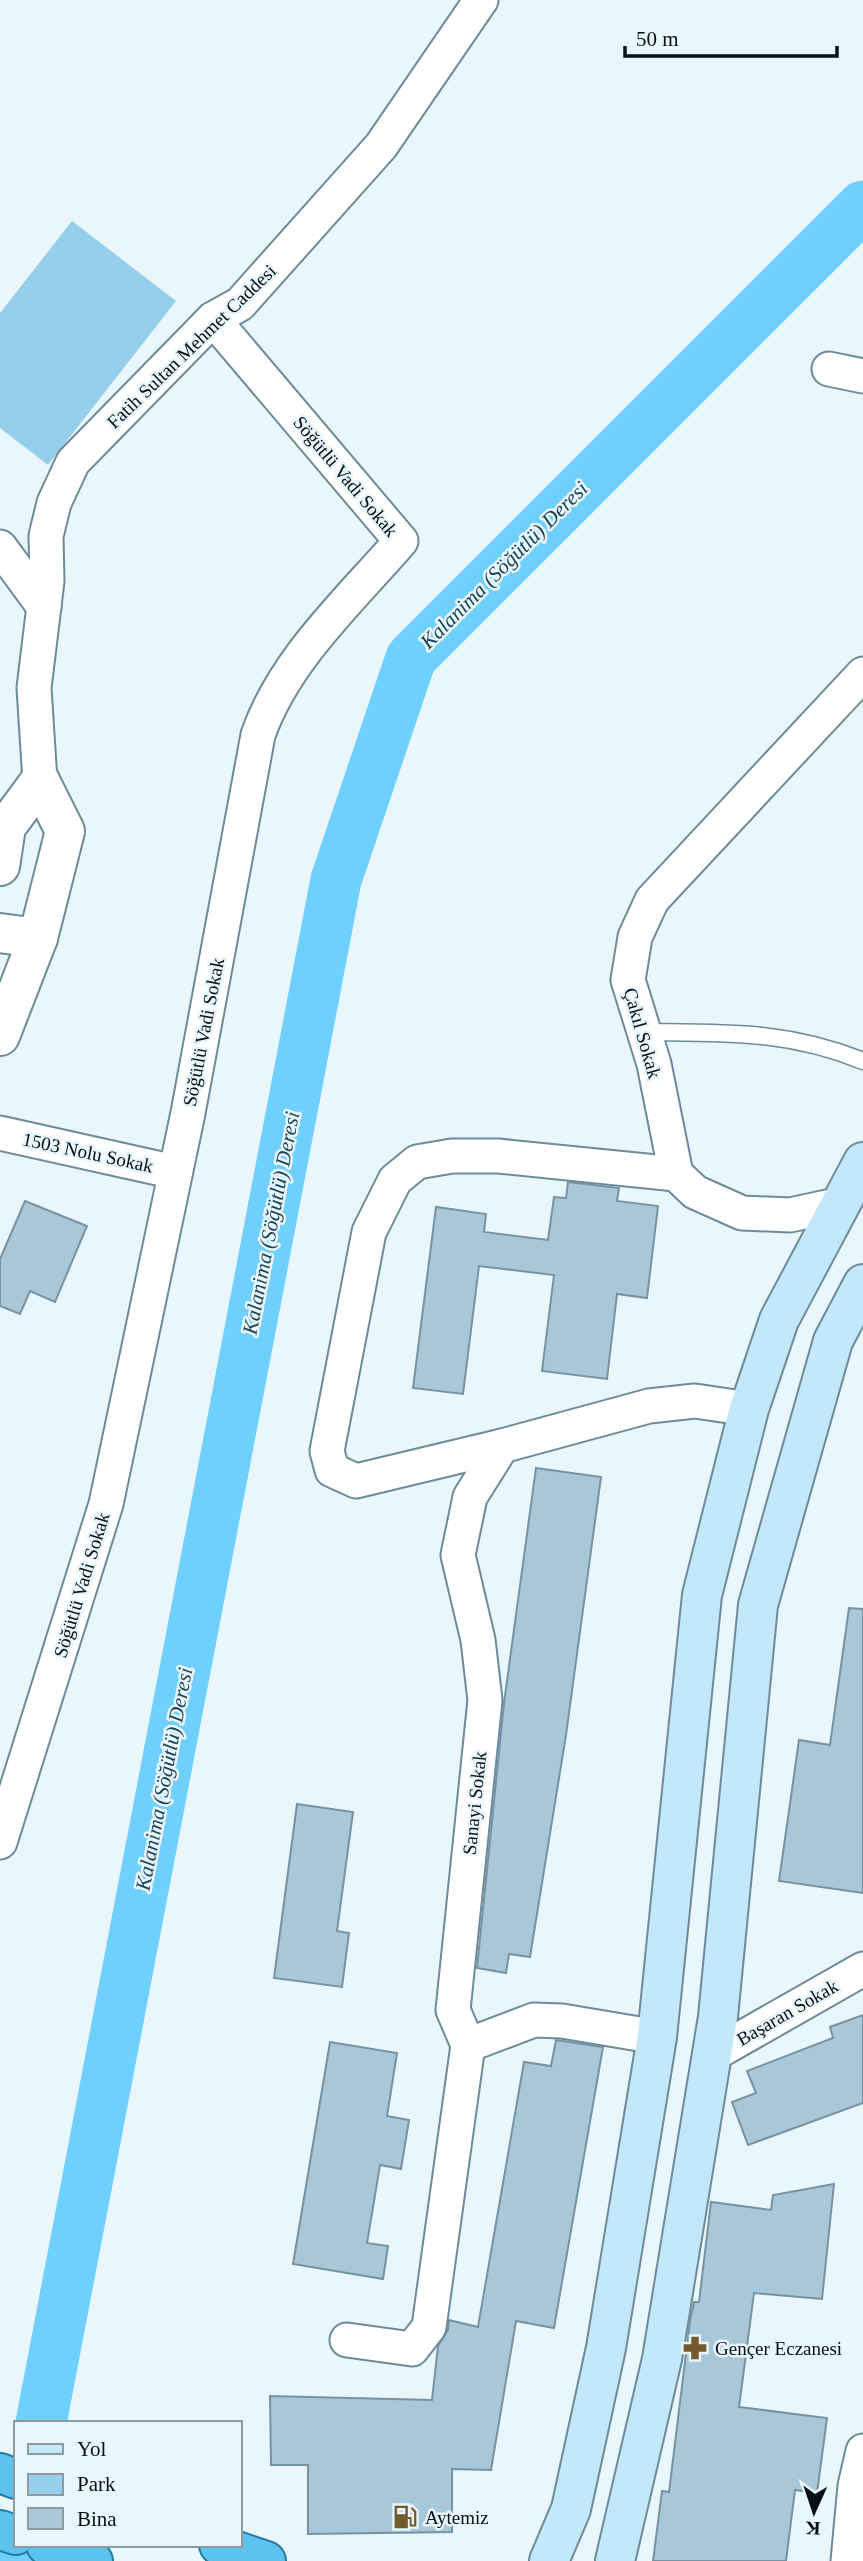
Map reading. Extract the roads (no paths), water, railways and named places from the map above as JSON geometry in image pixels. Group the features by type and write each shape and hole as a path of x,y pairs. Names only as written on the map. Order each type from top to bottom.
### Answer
{"highway":[{"path":"52,2547 93,2561"}],"main road":[{"path":"549,2561 557,2548 570,2509 606,2348 657,2036 702,1595 749,1409 779,1320 863,1162"},
{"path":"615,2561 662,2358 712,2056 758,1605 833,1341 863,1284"}],"street":[{"name":"Fatih Sultan Mehmet Caddesi","path":"40,781 34,688 47,581 46,537 54,503 73,462 213,319 240,304 381,146 481,0"},
{"name":"Söğütlü Vadi Sokak","path":"2,1831 99,1534 175,1172 258,735 265,713 298,660 401,541 213,319"},
{"path":"829,369 863,376"},
{"path":"0,547 44,607"},
{"name":"Çakıl Sokak","path":"676,1174 654,1064 628,980 635,937 652,900 863,674"},
{"path":"0,803 40,781"},
{"path":"0,866 6,827 40,781"},
{"path":"0,1036 38,939 65,831 40,781"},
{"path":"0,933 38,939"},
{"name":"1503 Nolu Sokak","path":"0,1133 175,1172"},
{"path":"749,1409 695,1401 649,1406 502,1446 356,1481 332,1470 327,1451 369,1232 395,1180 417,1162 452,1156 498,1156 676,1174 695,1192 742,1213 790,1215 841,1204"},
{"name":"Sanayi Sokak","path":"468,2045 453,2010 485,1700 478,1640 458,1555 470,1497 502,1446"},
{"name":"Başaran Sokak","path":"712,2056 863,1969"},
{"path":"348,2340 412,2349 429,2328 468,2045 534,2020 562,2021 657,2036"},
{"path":"848,2561 855,2486 863,2451"}],"lane":[{"path":"644,1032 727,1032 799,1039 863,1061"}],"waterway":[{"name":"Kalanima (Söğütlü) Deresi","path":"41,2421 336,880 411,658 863,206"},
{"name":"Kalanima (Söğütlü) Deresi","path":"12,2561 16,2547"}],"place":[{"name":"Gençer Eczanesi","path":"695,2348"},
{"name":"Aytemiz","path":"405,2517"}]}
